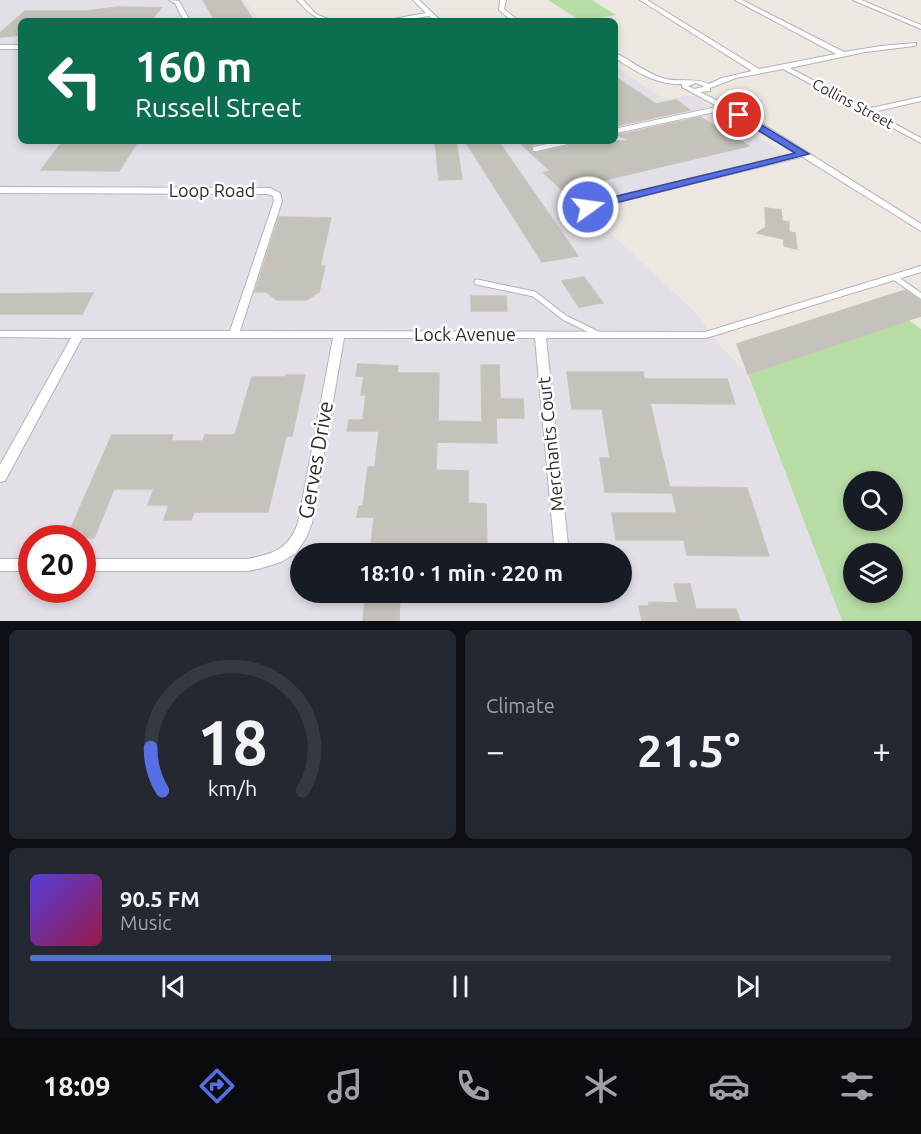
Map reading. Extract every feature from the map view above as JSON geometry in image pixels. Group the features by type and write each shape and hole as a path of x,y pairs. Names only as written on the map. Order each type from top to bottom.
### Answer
{"street":[{"path":"172,0 177,2 185,18"},
{"path":"300,0 314,15 322,18"},
{"path":"416,0 435,18"},
{"path":"503,0 502,11 512,18"},
{"path":"643,0 759,72"},
{"path":"738,0 844,55"},
{"path":"856,0 921,27"},
{"path":"405,18 431,14"},
{"path":"887,46 903,40 918,42"},
{"path":"618,57 641,72 652,83 660,86 691,86 887,46 918,42"},
{"path":"0,47 18,47"},
{"name":"Collins Street","path":"784,67 921,141"},
{"path":"691,86 702,91 707,87 742,75"},
{"path":"691,86 729,107 921,228"},
{"path":"707,87 729,107"},
{"path":"866,111 921,99"},
{"name":"Loop Road","path":"0,190 270,191 277,195 278,201 234,334"},
{"name":"Lock Avenue","path":"0,334 705,335 921,269"},
{"path":"0,477 78,334"},
{"name":"Merchants Court","path":"540,334 561,543"},
{"name":"Gerves Drive","path":"96,565 247,565 272,561 290,550 300,539 305,523 339,335"},
{"path":"0,565 18,565"}],"lane":[{"path":"618,130 729,107"},
{"path":"535,149 558,144"},
{"path":"588,207 804,154"},
{"path":"894,277 921,296"},
{"path":"477,282 534,294 565,318 600,335"}],"shaded area":[{"path":"0,0 244,0 258,18 18,18 18,144 618,144 618,68 665,100 693,95 793,160 587,211 698,315 722,348 748,374 842,621 0,621"}],"green space":[{"path":"548,0 592,0 616,15 598,18 576,18"},
{"path":"908,320 921,329 921,621 842,621 748,374"}],"building":[{"path":"203,0 240,0 252,18 213,18"},
{"path":"119,7 161,8 153,18 18,18 18,35 0,37 0,33 25,11 85,11"},
{"path":"618,79 656,104 676,100 690,110 618,125"},
{"path":"700,117 749,146 562,190 544,173 550,171 521,144 536,144 532,145 531,151 535,153 573,144 618,144 618,141 632,141 618,135"},
{"path":"61,144 136,144 119,171 41,170"},
{"path":"435,144 456,144 462,179 439,180"},
{"path":"467,144 500,144 578,256 542,262"},
{"path":"765,208 781,210 782,221 789,222 789,232 795,233 797,249 784,246 784,239 757,233 766,227"},
{"path":"279,217 331,218 320,266 325,266 319,292 306,300 277,300 266,292 255,292"},
{"path":"584,277 603,303 579,307 562,281"},
{"path":"905,290 921,301 921,316 748,374 737,344"},
{"path":"93,293 82,314 0,314 0,294"},
{"path":"471,296 506,296 507,311 471,311"},
{"path":"358,364 398,366 397,373 439,373 438,421 482,422 481,365 499,365 500,399 523,399 524,418 496,418 497,443 437,442 436,470 468,471 468,503 486,504 487,543 371,543 374,517 357,517 359,506 363,506 368,467 375,467 379,431 347,431 349,420 363,420 366,395 361,395 364,376 356,376"},
{"path":"567,372 643,372 644,379 727,379 735,404 650,403 671,493 605,492 600,458 610,458 602,409 572,409"},
{"path":"286,375 305,375 292,436 286,436 268,512 194,512 191,520 164,520 169,505 148,505 154,489 114,489 96,533 96,525 72,525 112,435 173,435 171,441 203,441 205,435 235,435 252,377 286,377"},
{"path":"671,487 747,488 769,556 687,555 684,540 616,540 612,513 677,513"},
{"path":"674,584 690,584 696,609 736,609 740,621 642,621 639,606 649,606 649,602 678,603"},
{"path":"365,603 400,603 399,621 363,621"}],"route":[{"path":"588,207 804,154 739,115"}]}
